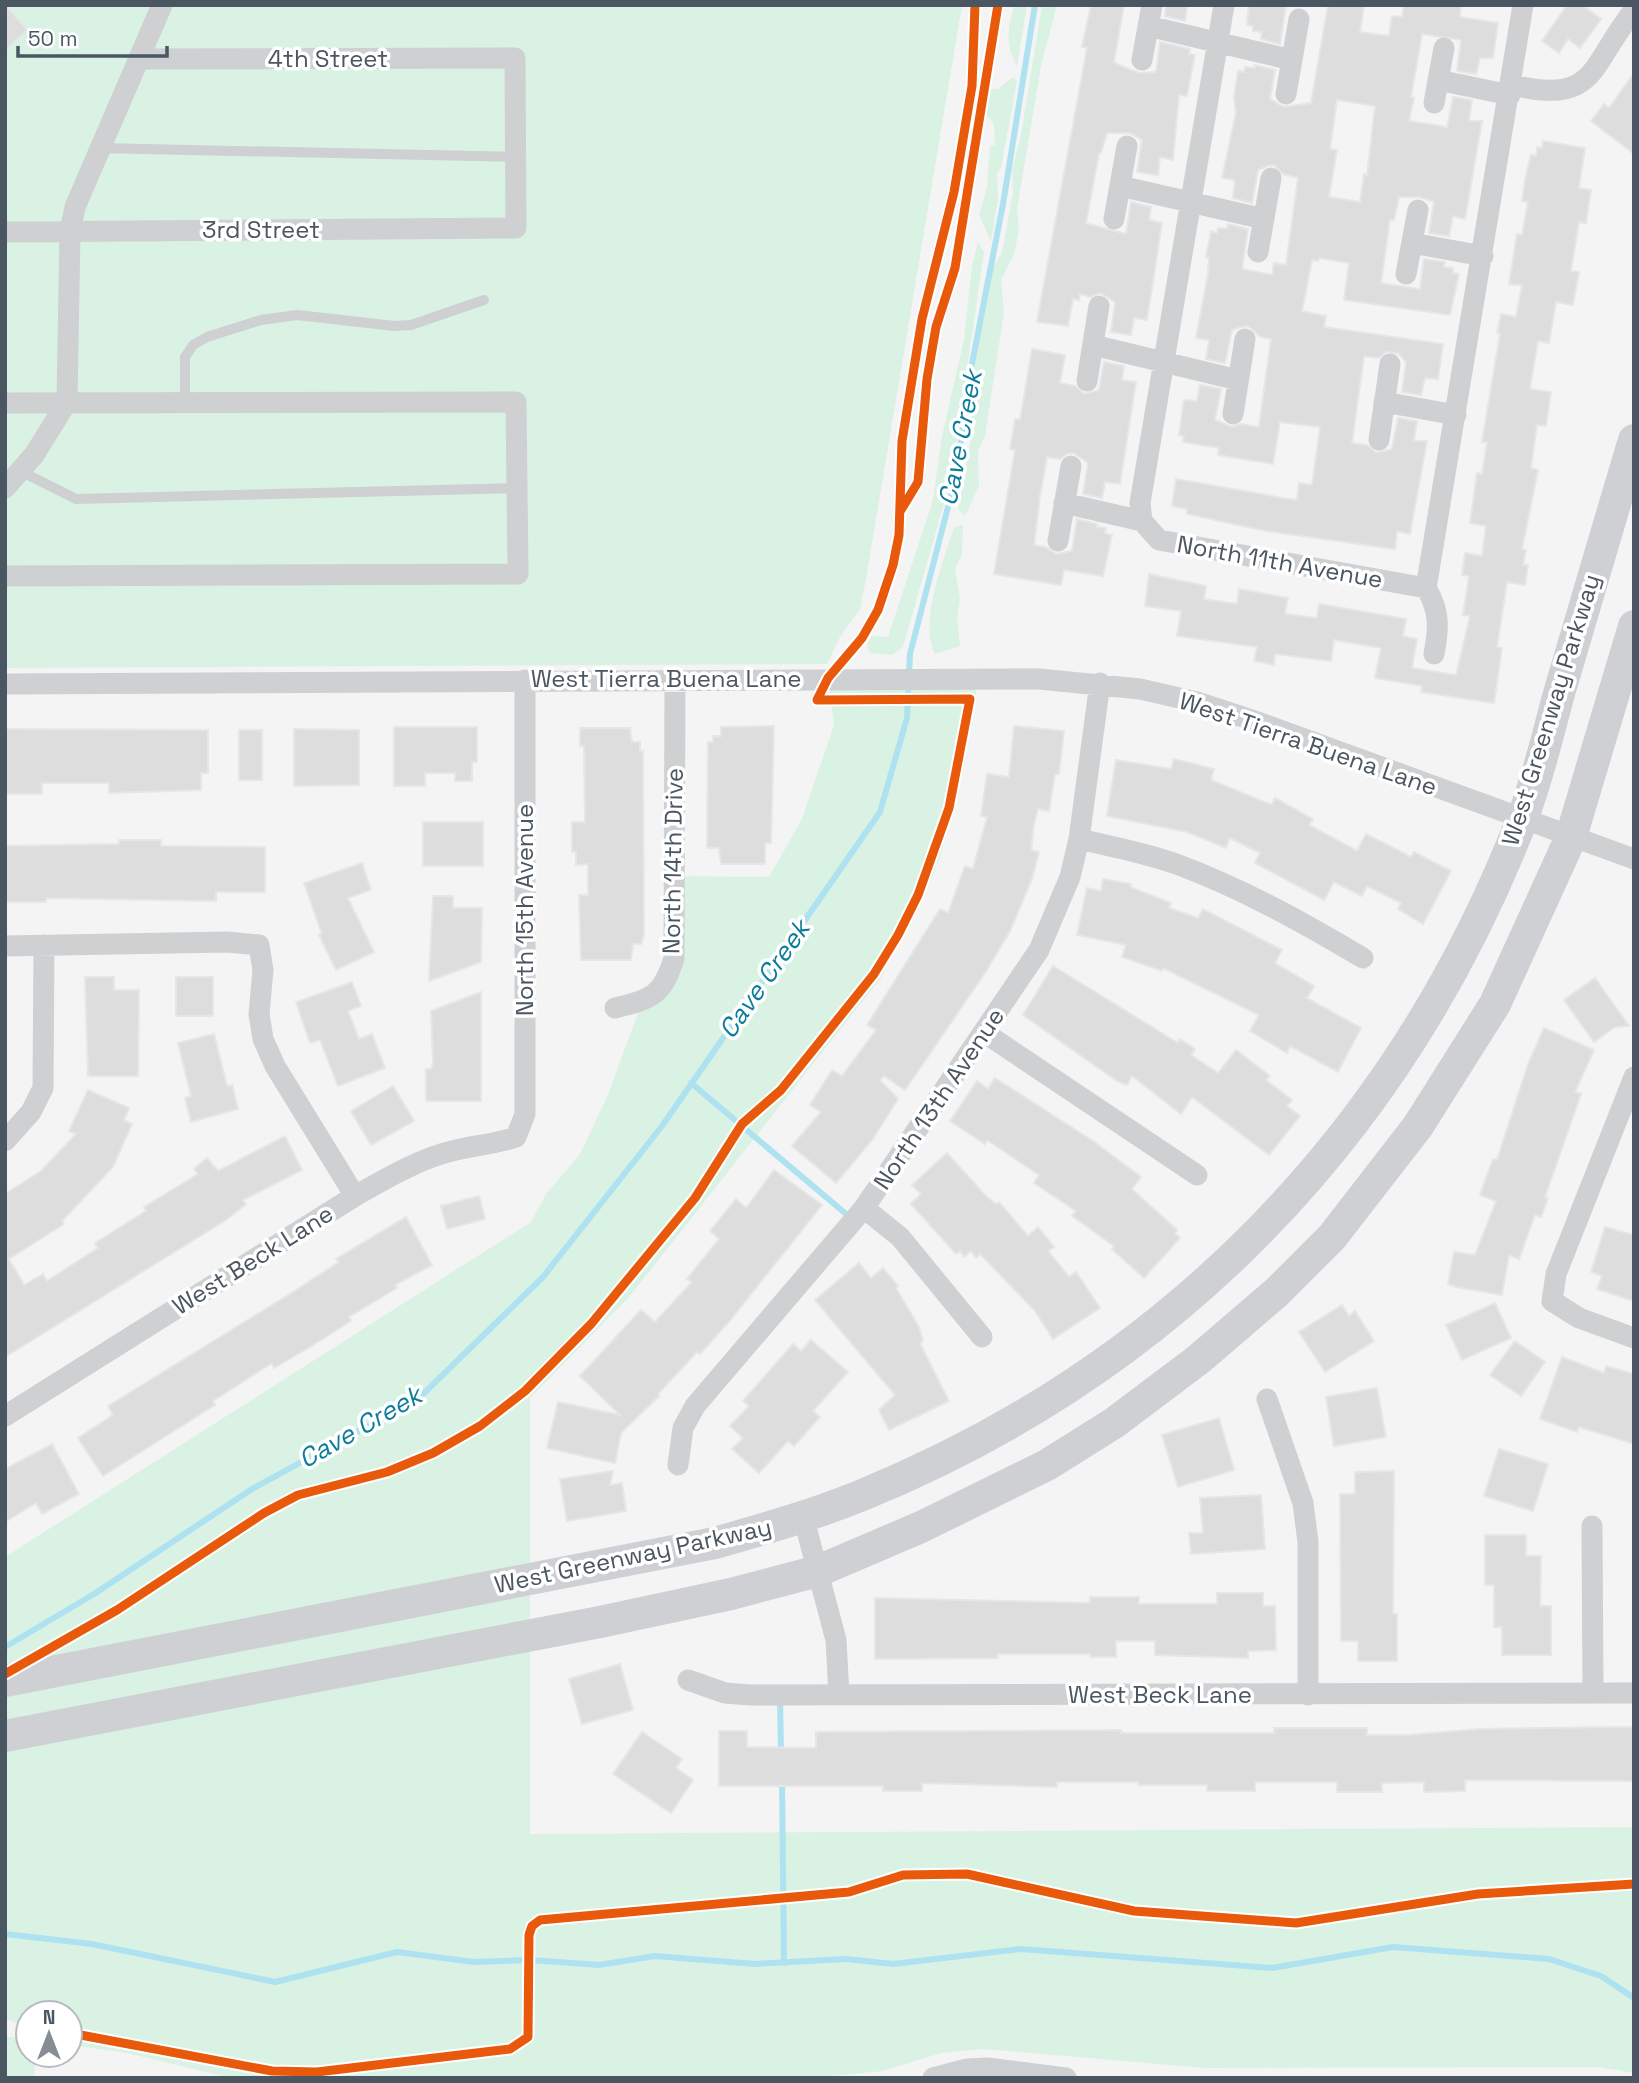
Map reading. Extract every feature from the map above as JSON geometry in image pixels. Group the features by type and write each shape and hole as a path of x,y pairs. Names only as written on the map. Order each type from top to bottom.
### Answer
{"main road":[{"name":"West Greenway Parkway","path":"5,1681 715,1543 803,1516 894,1481 1023,1415 1087,1377 1172,1314 1263,1230 1346,1132 1411,1043 1457,963 1522,820 1634,440"},
{"path":"5,1736 600,1622 818,1572 921,1527 1047,1465 1114,1423 1199,1359 1277,1292 1332,1237 1418,1126 1495,1004 1571,837 1634,625"}],"street":[{"path":"5,488 20,471 67,402 71,232 75,207 162,5"},
{"path":"1142,521 1140,503 1224,5"},
{"path":"1434,654 1439,628 1437,606 1426,588 1511,90 1523,5"},
{"path":"1438,80 1511,90 1567,91 1591,76 1634,10"},
{"path":"1142,60 1150,16 1217,42 1292,60"},
{"path":"1286,94 1299,19"},
{"path":"1434,103 1444,48"},
{"name":"4th Street","path":"141,59 515,58 516,157"},
{"path":"1114,219 1127,146"},
{"name":"3rd Street","path":"5,232 516,228 516,157"},
{"path":"1258,252 1271,178"},
{"path":"1120,186 1264,219"},
{"path":"1406,274 1418,210"},
{"path":"1412,243 1483,256"},
{"path":"1087,381 1099,306"},
{"path":"1233,414 1245,339"},
{"path":"1093,345 1238,380"},
{"path":"1378,440 1390,364"},
{"path":"5,402 516,402 518,574 5,576"},
{"path":"1384,402 1455,415"},
{"path":"1058,541 1071,466"},
{"name":"North 11th Avenue","path":"1064,503 1142,521 1159,540 1426,588"},
{"name":"West Tierra Buena Lane","path":"5,684 1039,678 1100,683 1197,702 1311,740 1522,820 1634,859"},
{"name":"North 15th Avenue","path":"516,1137 526,1114 526,680"},
{"name":"North 14th Drive","path":"615,1008 642,1002 666,984 674,958 675,680"},
{"name":"North 13th Avenue","path":"678,1465 683,1429 695,1406 864,1208 1039,950 1070,877 1079,839 1100,683"},
{"path":"1079,839 1146,855 1190,870 1258,900 1363,958"},
{"path":"5,946 228,942 259,945 263,970 259,1014 264,1039 275,1066 355,1196"},
{"path":"5,1141 31,1112 43,1088 44,945"},
{"path":"985,1033 1197,1175"},
{"path":"1634,1077 1556,1274 1552,1301 1579,1318 1634,1338"},
{"name":"West Beck Lane","path":"5,1416 355,1196 408,1167 456,1149 494,1145 516,1137"},
{"path":"864,1208 900,1237 982,1337"},
{"path":"1267,1399 1305,1511 1308,1542 1308,1695"},
{"path":"803,1516 836,1640 839,1695"},
{"path":"1592,1526 1593,1693"},
{"name":"West Beck Lane","path":"688,1679 724,1693 750,1695 1634,1693"},
{"path":"942,2077 987,2068 1066,2078"}],"lane":[{"path":"99,148 516,157"},
{"path":"185,401 187,351 207,337 261,320 297,315 395,326 411,325 484,300"},
{"path":"20,471 76,499 517,488"}],"green space":[{"path":"5,5 962,5 860,609 840,637 827,664 5,668"},
{"path":"1015,5 1027,5 1017,66 1009,36"},
{"path":"1042,5 1057,5 1041,66 1017,209 1019,230 1014,254 1001,280 1004,312 985,436 978,451 979,486 965,516 958,509 972,433 966,419 985,279 1002,253 1013,192 1012,169 1020,141"},
{"path":"1013,77 1017,81 1001,168 997,173 998,199 991,241 979,215 987,187 990,146 995,145 994,124 985,114 991,89 998,89"},
{"path":"978,242 984,252 951,479 903,647 892,655 870,653 867,644 872,636 888,637 933,500 942,436 964,340 972,266"},
{"path":"963,525 962,555 955,569 960,599 957,618 960,646 935,654 929,626 934,591 954,527"},
{"path":"828,678 978,679 964,768 941,854 925,895 880,979 630,1296 530,1398 530,1834 1634,1827 1634,2073 1599,2067 1205,2068 983,2049 941,2053 883,2071 821,2077 231,2078 127,2053 84,2047 84,1999 14,1999 14,2023 5,2019 5,1557 531,1222 546,1194 580,1154 607,1097 642,1002 666,984 676,876 769,877 802,819 834,725"},
{"path":"5,2037 14,2037 14,2069 35,2069 35,2078 5,2078"}],"building":[{"path":"5,5 28,30 5,50"},
{"path":"1091,5 1124,5 1114,62 1119,65 1139,73 1156,72 1160,42 1190,49 1189,54 1195,55 1187,96 1179,95 1173,160 1160,157 1158,175 1137,172 1142,140 1130,133 1107,133 1099,153 1086,223 1126,234 1131,202 1151,207 1149,220 1162,223 1147,320 1134,318 1131,335 1111,332 1115,302 1100,293 1090,297 1080,294 1079,300 1073,299 1068,326 1037,322 1087,48 1082,47"},
{"path":"1166,5 1187,5 1185,21 1165,16"},
{"path":"1249,5 1286,5 1280,44 1261,39 1262,32 1253,31 1253,26 1247,25"},
{"path":"1328,5 1364,5 1360,32 1389,36 1392,16 1402,17 1404,5 1461,5 1460,17 1498,23 1493,58 1480,58 1476,74 1457,71 1461,40 1422,34 1411,97 1414,98 1409,121 1447,127 1453,97 1472,100 1469,121 1482,121 1465,219 1453,216 1449,236 1429,233 1434,202 1420,197 1399,197 1394,220 1390,220 1381,283 1420,289 1424,259 1445,262 1444,267 1453,268 1453,273 1459,274 1450,315 1344,300 1349,263 1319,258 1318,261 1312,260 1302,311 1326,316 1324,327 1443,344 1438,379 1425,378 1421,395 1402,392 1406,362 1398,353 1386,352 1379,358 1364,356 1352,443 1367,445 1376,453 1392,449 1398,418 1417,421 1414,441 1427,441 1410,534 1397,531 1395,549 1266,531 1187,514 1187,509 1172,506 1176,479 1294,500 1297,499 1299,483 1312,485 1320,427 1280,422 1273,464 1218,455 1219,448 1183,442 1184,436 1179,435 1184,400 1197,401 1200,385 1221,389 1215,420 1232,427 1241,424 1259,427 1271,339 1261,337 1248,326 1232,330 1225,363 1206,359 1209,340 1196,338 1208,274 1209,258 1206,257 1211,231 1217,233 1218,228 1227,229 1228,224 1248,229 1242,269 1272,275 1274,263 1286,265 1298,178 1283,174 1274,165 1258,170 1252,203 1233,198 1235,180 1222,178 1236,113 1234,97 1238,71 1244,72 1245,67 1255,68 1255,65 1275,70 1270,99 1284,107 1311,103","holes":["1337,100 1375,106 1367,175 1364,174 1360,202 1329,197 1337,150 1330,149"]},
{"path":"1567,5 1582,5 1601,19 1580,48 1568,39 1559,53 1542,41"},
{"path":"1634,73 1634,154 1591,121 1604,104 1609,108"},
{"path":"1543,141 1585,148 1579,188 1591,190 1586,223 1579,222 1571,271 1579,272 1573,305 1556,302 1549,343 1538,341 1530,389 1551,392 1546,426 1537,425 1531,468 1538,470 1522,549 1526,550 1523,565 1528,565 1525,585 1507,582 1497,647 1502,648 1494,703 1421,692 1422,686 1375,678 1381,648 1334,640 1331,661 1275,654 1274,665 1254,661 1257,647 1177,636 1181,611 1145,606 1149,574 1206,586 1204,599 1237,604 1239,589 1288,598 1285,614 1317,618 1319,604 1406,619 1403,636 1417,639 1412,668 1456,675 1470,616 1463,615 1469,576 1462,575 1465,553 1482,556 1486,526 1470,523 1477,473 1482,474 1487,442 1482,442 1500,334 1497,333 1501,314 1516,317 1522,285 1509,284 1517,234 1522,235 1528,202 1522,201 1525,180 1531,155 1536,156 1537,147 1542,148"},
{"path":"1032,349 1065,355 1060,383 1075,386 1084,394 1099,390 1104,362 1124,366 1122,380 1136,382 1120,484 1105,482 1102,498 1083,494 1088,463 1074,453 1060,459 1047,457 1040,496 1034,545 1046,547 1056,554 1072,551 1077,519 1106,528 1105,533 1112,535 1103,576 1064,570 1061,585 994,574 1015,450 1010,449 1015,419 1020,420"},
{"path":"774,726 771,843 765,843 765,864 721,864 719,848 707,848 708,742 713,742 713,736 721,736 721,727"},
{"path":"1014,726 1064,731 1059,774 1055,774 1049,811 1038,809 1034,824 1031,850 1039,852 1032,879 1010,931 987,970 905,1090 884,1076 880,1080 898,1099 873,1139 836,1183 792,1146 821,1112 810,1105 832,1070 842,1076 876,1030 867,1025 940,909 948,913 965,866 973,869 987,817 981,816 987,774 1009,777"},
{"path":"394,727 477,727 477,762 472,762 472,781 455,781 455,773 425,773 425,786 394,786"},
{"path":"580,728 630,728 632,742 640,742 640,751 643,751 644,935 641,944 633,944 631,960 581,960 579,895 588,895 588,864 576,865 576,852 572,852 572,822 585,822 584,746 580,746"},
{"path":"5,729 208,730 208,773 201,773 201,790 109,793 109,783 42,783 42,794 5,794"},
{"path":"294,729 359,730 359,785 294,786"},
{"path":"239,730 262,730 262,780 239,780"},
{"path":"1174,759 1214,769 1211,780 1272,805 1275,798 1313,819 1309,825 1357,851 1366,834 1411,857 1414,852 1451,871 1423,924 1398,909 1401,903 1367,886 1362,896 1334,882 1324,900 1255,863 1260,853 1230,838 1226,848 1187,832 1107,816 1116,760 1171,769"},
{"path":"423,822 483,822 483,866 423,866"},
{"path":"119,840 161,840 161,846 265,847 265,892 216,892 216,901 46,898 46,902 6,902 6,846 119,844"},
{"path":"362,863 371,890 348,898 374,952 336,970 319,935 322,934 304,883"},
{"path":"1103,879 1131,884 1130,887 1171,903 1169,908 1198,918 1203,909 1282,950 1275,963 1314,986 1307,998 1361,1028 1338,1072 1290,1046 1287,1053 1250,1031 1259,1015 1163,968 1162,971 1122,957 1126,945 1077,935 1087,888 1101,891"},
{"path":"433,896 453,896 453,908 482,908 481,962 429,981"},
{"path":"1053,966 1178,1043 1180,1039 1195,1049 1191,1055 1218,1073 1236,1050 1270,1076 1266,1080 1292,1100 1287,1106 1300,1116 1269,1155 1192,1097 1181,1114 1132,1076 1127,1085 1117,1081 1023,1015"},
{"path":"85,977 114,977 114,990 139,990 138,1076 88,1076"},
{"path":"176,977 213,977 213,1016 176,1016"},
{"path":"1595,978 1629,1026 1615,1027 1594,1042 1564,1000"},
{"path":"352,982 361,1006 348,1011 359,1039 372,1034 385,1068 338,1086 320,1040 310,1043 296,1002"},
{"path":"481,992 481,1101 426,1101 426,1069 431,1069 433,1063 431,1011"},
{"path":"1544,1028 1594,1050 1575,1092 1581,1094 1545,1197 1548,1198 1541,1217 1535,1215 1519,1259 1509,1255 1502,1295 1456,1287 1448,1284 1454,1252 1475,1255 1496,1201 1480,1195 1493,1159 1497,1160 1528,1064"},
{"path":"214,1034 227,1086 232,1085 238,1109 191,1122 185,1098 191,1096 178,1043"},
{"path":"995,1078 1093,1141 1141,1177 1132,1189 1177,1230 1175,1233 1180,1238 1144,1278 1112,1249 1114,1246 1072,1216 1076,1211 1034,1183 1039,1175 987,1140 985,1144 950,1121 977,1081 988,1089"},
{"path":"393,1086 414,1121 371,1145 351,1111"},
{"path":"88,1090 129,1108 124,1120 132,1124 113,1167 62,1221 64,1224 9,1259 24,1285 43,1274 47,1281 98,1248 95,1243 146,1211 144,1207 198,1174 194,1169 207,1158 218,1171 285,1136 302,1170 243,1200 246,1204 226,1220 5,1357 5,1194 41,1171 76,1134 69,1131"},
{"path":"947,1153 985,1195 996,1204 999,1202 1028,1236 1038,1227 1054,1247 1048,1251 1069,1277 1076,1272 1100,1308 1053,1339 1035,1311 980,1254 976,1258 971,1251 964,1257 960,1251 956,1254 911,1204 921,1194 912,1185"},
{"path":"774,1170 822,1205 728,1323 621,1433 615,1463 547,1448 558,1402 620,1415 580,1376 641,1310 655,1322 692,1282 687,1279 719,1239 710,1231 736,1199 746,1208"},
{"path":"479,1196 485,1219 447,1229 441,1206"},
{"path":"406,1217 432,1265 395,1285 397,1288 349,1317 351,1321 310,1347 274,1368 272,1363 213,1401 215,1405 103,1476 78,1438 113,1415 108,1406 290,1294 339,1262 336,1259"},
{"path":"1605,1227 1634,1235 1634,1301 1597,1289 1602,1276 1591,1272"},
{"path":"859,1263 871,1278 883,1268 898,1286 896,1288 919,1327 923,1341 920,1343 949,1401 889,1430 879,1410 895,1395 815,1300"},
{"path":"1495,1303 1511,1338 1462,1360 1446,1325"},
{"path":"1342,1305 1349,1316 1355,1311 1374,1341 1325,1372 1299,1332"},
{"path":"811,1340 848,1372 813,1411 820,1417 794,1446 788,1441 759,1473 732,1449 743,1438 730,1426 749,1406 743,1401 793,1344 801,1351"},
{"path":"1515,1341 1545,1362 1521,1396 1490,1375"},
{"path":"1562,1357 1604,1373 1606,1366 1634,1374 1634,1444 1579,1427 1577,1432 1540,1419"},
{"path":"1377,1388 1386,1437 1334,1446 1326,1397"},
{"path":"1219,1418 1234,1470 1178,1487 1162,1435"},
{"path":"52,1444 79,1494 42,1514 36,1503 5,1522 5,1469"},
{"path":"1499,1449 1548,1464 1533,1511 1484,1496"},
{"path":"613,1471 610,1485 622,1483 626,1511 567,1521 560,1479"},
{"path":"1394,1471 1393,1614 1397,1614 1397,1661 1358,1661 1358,1641 1341,1641 1340,1494 1355,1494 1355,1472"},
{"path":"1261,1495 1265,1549 1191,1554 1189,1533 1203,1533 1200,1498"},
{"path":"1485,1535 1526,1535 1526,1556 1541,1556 1540,1606 1551,1606 1551,1655 1502,1655 1502,1627 1494,1627 1494,1585 1485,1585"},
{"path":"1217,1593 1263,1593 1263,1606 1275,1606 1276,1650 1248,1651 1248,1658 1155,1655 1155,1641 1116,1641 1116,1657 1090,1657 1090,1654 998,1654 998,1658 875,1659 875,1598 1090,1603 1090,1597 1139,1597 1139,1604 1217,1604"},
{"path":"620,1664 633,1710 582,1724 569,1679"},
{"path":"1634,1727 1634,1781 1465,1780 1465,1791 1424,1792 1424,1782 1382,1783 1382,1792 1337,1792 1337,1782 1255,1782 1255,1791 1207,1791 1207,1785 1138,1785 1138,1782 1057,1782 1057,1787 922,1783 922,1791 883,1791 883,1786 719,1786 719,1731 747,1731 747,1747 816,1748 816,1732 1121,1730 1121,1733 1274,1733 1274,1728 1367,1728 1367,1735 1410,1735 1479,1729"},
{"path":"642,1732 682,1759 676,1768 693,1780 671,1813 613,1774"}],"waterway":[{"name":"Cave Creek","path":"5,1647 94,1594 252,1489 419,1398 543,1277 662,1126 880,812 907,718 910,654 956,476 970,374 1003,204 1035,5"},
{"path":"691,1083 852,1219"},
{"path":"780,1697 781,1753"},
{"path":"782,1778 784,1963"},
{"path":"5,1934 92,1944 275,1982 397,1952 474,1962 530,1960 599,1965 655,1956 755,1964 846,1959 893,1964 1021,1949 1272,1968 1393,1947 1549,1959 1601,1976 1634,1998"}],"cycle path":[{"path":"5,1674 117,1610 264,1513 298,1495 387,1472 433,1453 480,1426 525,1391 591,1324 695,1198 742,1124 781,1090 874,974 898,935 918,895 949,808 970,699 817,700 828,678 862,638 878,610 893,565 899,535 902,441 922,319 954,192 972,86 975,5"},
{"path":"901,510 918,482 927,379 936,327 955,268 998,5"},
{"path":"84,2036 272,2071 317,2072 510,2049 528,2037 529,1935 532,1926 540,1920 849,1892 903,1875 967,1874 1134,1911 1296,1923 1478,1894 1634,1884"}]}
